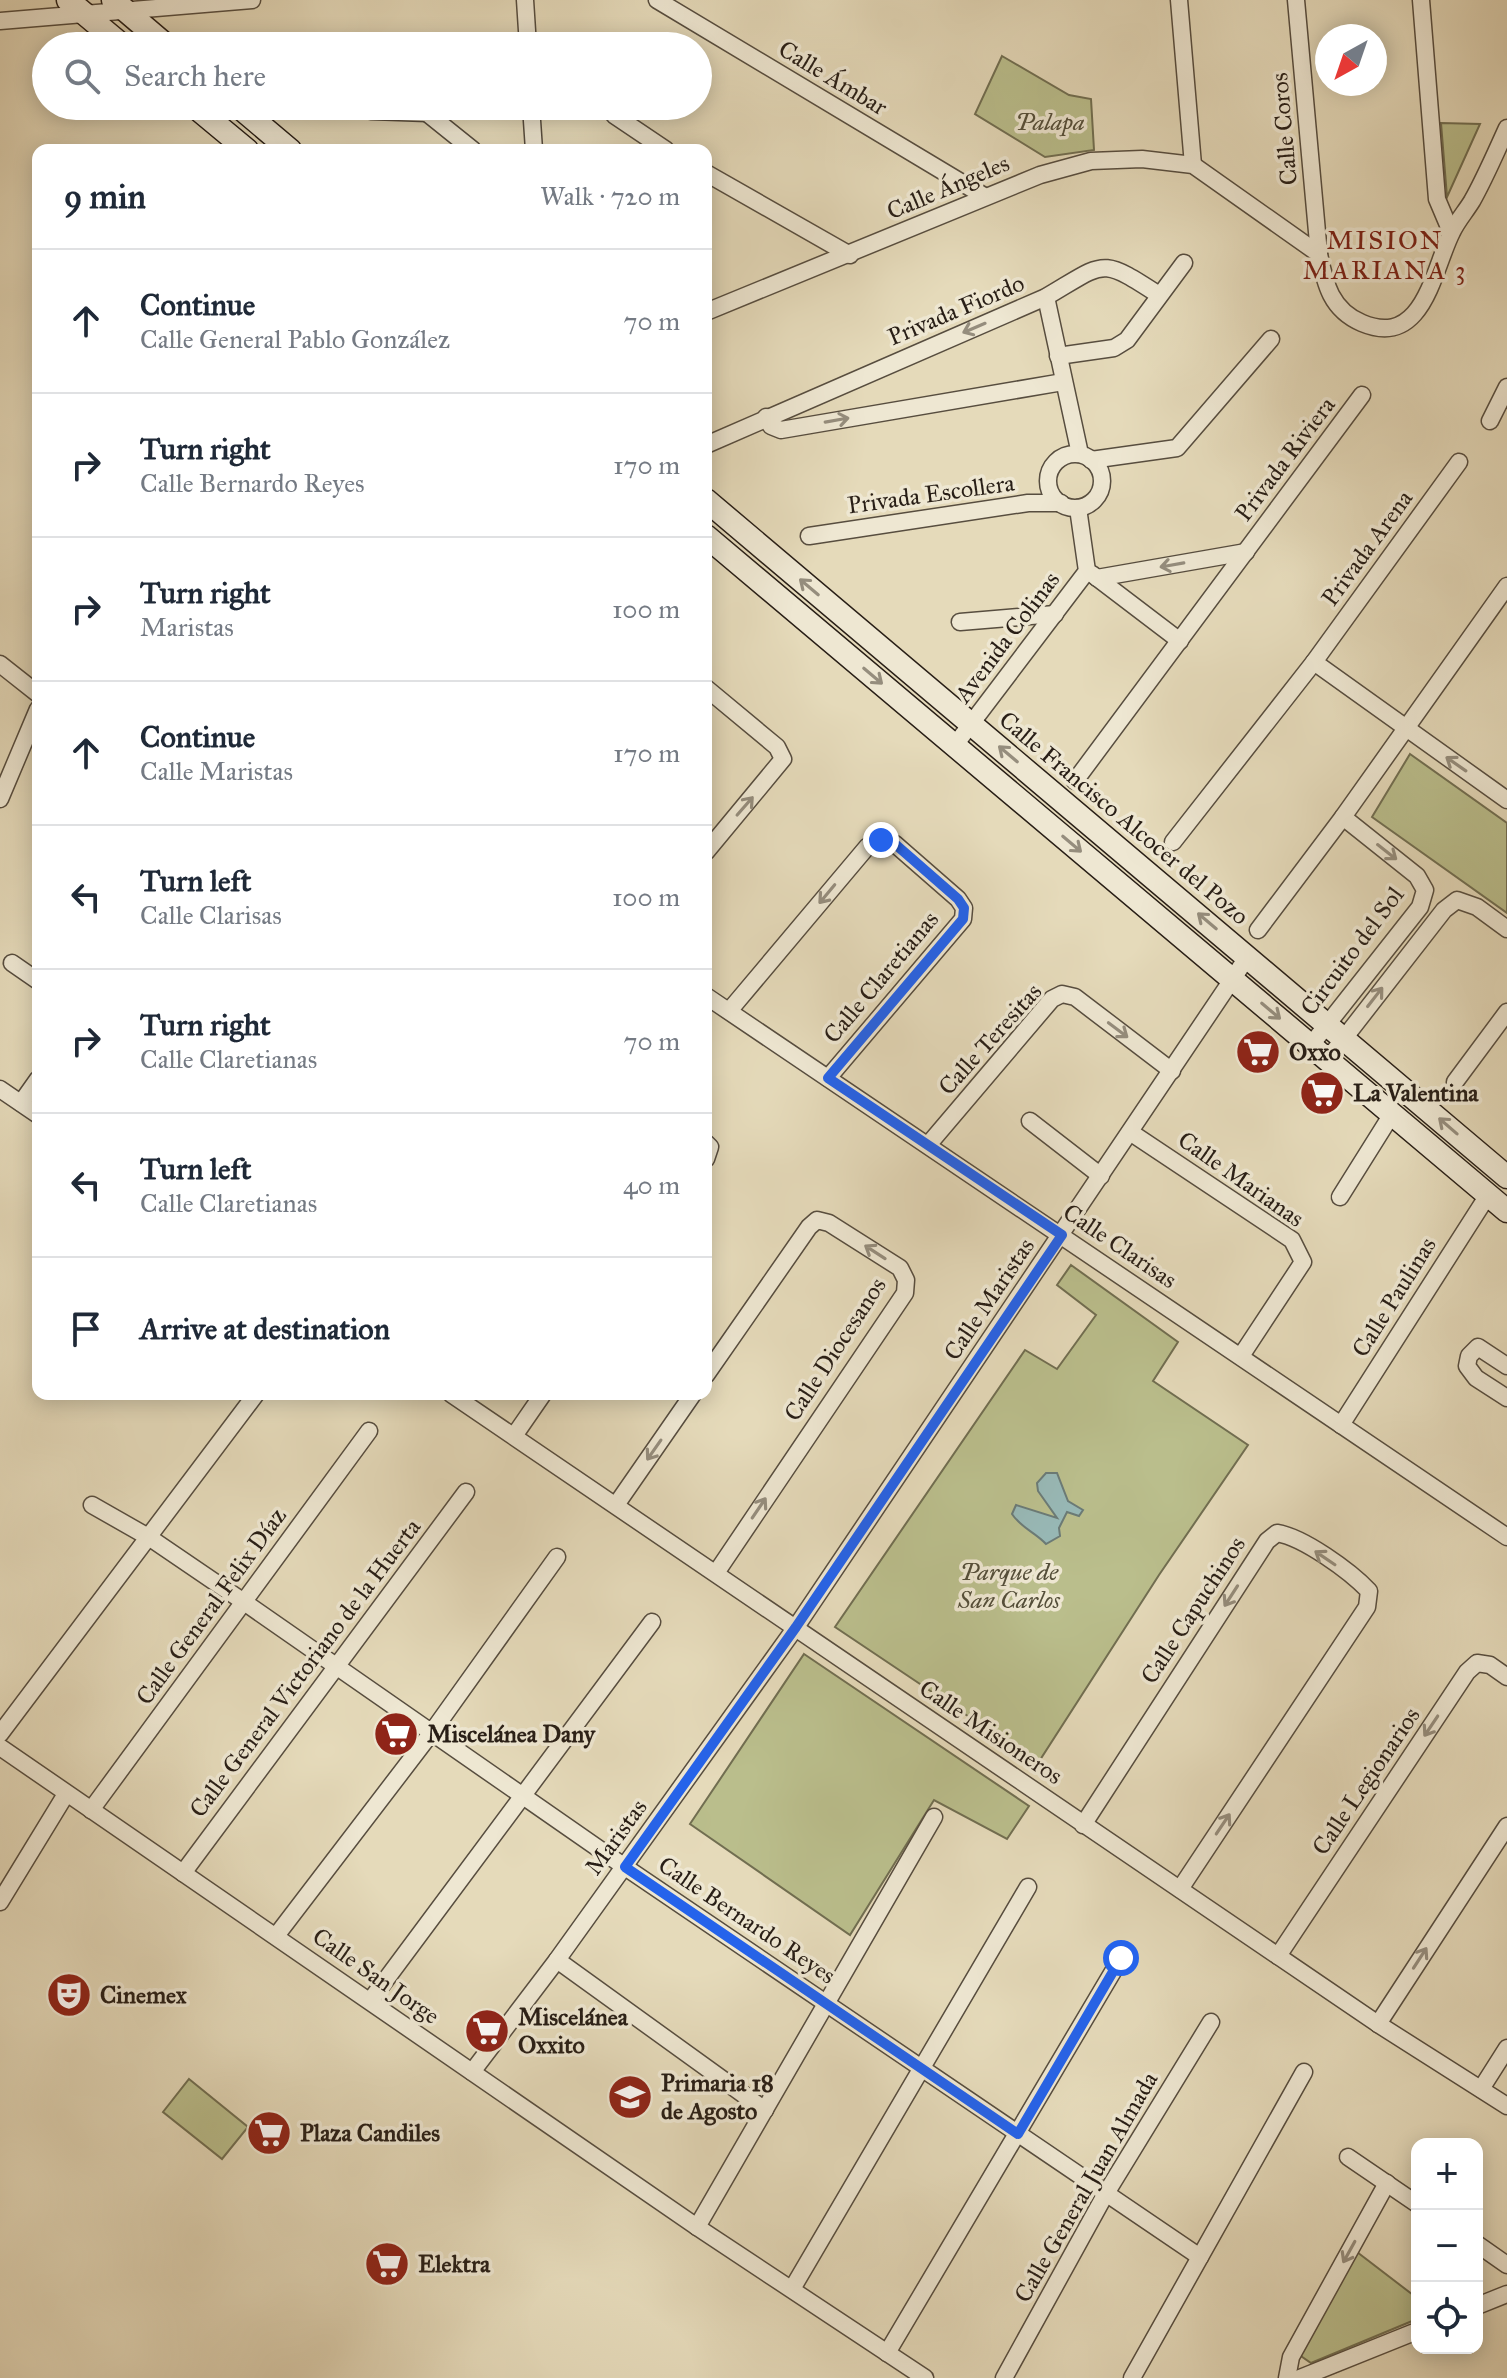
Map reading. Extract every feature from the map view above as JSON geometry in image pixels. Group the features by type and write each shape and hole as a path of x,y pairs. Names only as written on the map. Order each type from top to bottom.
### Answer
{"street":[{"path":"0,21 76,7 252,0"},
{"path":"525,0 527,32"},
{"name":"Calle Ámbar","path":"657,0 710,32"},
{"path":"1179,0 1193,165"},
{"name":"Calle Coros","path":"1296,0 1319,254"},
{"path":"1421,0 1437,199 1451,232"},
{"path":"119,5 151,32"},
{"path":"76,7 106,32"},
{"name":"Calle Ámbar","path":"712,33 984,196"},
{"path":"211,120 240,144"},
{"path":"255,120 283,144"},
{"path":"436,120 466,144"},
{"path":"532,120 534,144"},
{"path":"621,120 653,144"},
{"path":"1319,254 1326,289 1347,317 1374,328 1399,325 1419,309 1437,278 1451,232 1472,201 1507,128"},
{"name":"Calle Ángeles","path":"712,310 850,255 984,196 1040,175 1091,161 1142,159 1193,165 1319,254"},
{"path":"712,176 850,255"},
{"path":"1058,356 1114,348 1127,340 1184,263"},
{"name":"Privada Fiordo","path":"712,442 1046,297 1097,267 1117,268 1159,295"},
{"path":"1046,297 1063,382 1086,457 1101,474 1100,493 1094,500 1070,506 1050,489 1050,471 1062,457 1086,457 1177,448 1271,339"},
{"path":"766,417 771,426 781,430 1063,382"},
{"path":"1490,421 1507,387"},
{"name":"Privada Riviera","path":"1075,781 1362,395"},
{"name":"Privada Arena","path":"1173,842 1314,662 1459,462"},
{"name":"Privada Escollera","path":"809,536 1028,503 1070,506"},
{"name":"Calle Francisco Alcocer del Pozo","path":"712,505 1507,1177"},
{"name":"Avenida Colinas","path":"955,745 1055,614 1092,575 1070,506"},
{"path":"712,541 1507,1211"},
{"name":"Privada Riviera","path":"1092,575 1246,552"},
{"path":"1092,575 1180,641"},
{"path":"1258,930 1343,817 1507,586"},
{"path":"960,622 1055,614"},
{"path":"1314,662 1507,799"},
{"path":"0,664 32,689"},
{"path":"712,693 777,747 783,759 712,845"},
{"path":"0,799 32,723"},
{"name":"Circuito del Sol","path":"1320,1052 1420,907 1425,890 1417,876 1343,817"},
{"name":"Calle Claretianas","path":"729,1011 867,847 881,840 895,844 958,899 964,908 963,919 828,1078"},
{"name":"Circuito del Sol","path":"1336,1030 1444,910 1457,900 1477,907 1507,929"},
{"name":"Calle Maristas","path":"796,1627 1248,956"},
{"path":"12,963 32,977"},
{"name":"Calle Teresitas","path":"928,1145 1052,999 1062,994 1075,997 1172,1071"},
{"name":"Calle Clarisas","path":"712,1000 1507,1537"},
{"path":"1455,1082 1507,1012"},
{"path":"21,1103 32,1087"},
{"path":"0,1089 32,1111"},
{"path":"1340,1197 1392,1114"},
{"path":"1030,1121 1101,1176"},
{"name":"Calle Marianas","path":"1130,1132 1292,1240 1300,1250 1303,1262 1241,1356"},
{"name":"Calle Paulinas","path":"1341,1425 1488,1195"},
{"name":"Calle Diocesanos","path":"712,1366 809,1227 817,1220 829,1223 900,1268 906,1280 905,1293 716,1573"},
{"path":"1507,1366 1478,1347 1469,1356 1467,1366 1476,1378 1507,1398"},
{"path":"0,1734 252,1400"},
{"name":"Calle Misioneros","path":"460,1400 1378,2024 1507,2106"},
{"path":"514,1436 539,1400"},
{"path":"616,1505 689,1400"},
{"name":"Calle General Felix Díaz","path":"91,1810 369,1431"},
{"name":"Calle General Victoriano de la Huerta","path":"183,1873 466,1492"},
{"name":"Calle Bernardo Reyes","path":"92,1505 150,1538 625,1867 1200,2257"},
{"name":"Calle Capuchinos","path":"1083,1825 1267,1541 1277,1533 1291,1535 1369,1591 1367,1607 1180,1889"},
{"path":"276,1936 432,1732 557,1557"},
{"path":"370,2001 652,1622"},
{"name":"Maristas","path":"472,2072 625,1867 796,1627"},
{"name":"Calle Legionarios","path":"1278,1956 1467,1672 1477,1663 1490,1665 1507,1677"},
{"name":"Calle San Jorge","path":"0,1747 697,2227 925,2378"},
{"path":"0,1902 66,1794"},
{"path":"697,2227 934,1817"},
{"path":"1378,2024 1507,1826"},
{"path":"792,2289 1028,1887"},
{"path":"887,2353 1121,1958"},
{"path":"557,1960 765,2110"},
{"name":"Calle General Juan Almada","path":"1004,2378 1105,2195 1211,2022"},
{"path":"1481,2089 1507,2048"},
{"path":"1132,2378 1304,2072"},
{"path":"1348,2157 1411,2200"},
{"path":"1287,2378 1291,2357 1387,2183"},
{"path":"1483,2248 1507,2265"},
{"path":"1483,2304 1507,2294"},
{"path":"1301,2378 1411,2333"}],"green space":[{"name":"Palapa","path":"1002,56 1069,95 1091,99 1094,150 1045,157 975,114"},
{"path":"1441,123 1480,124 1447,197"},
{"path":"1410,754 1507,823 1507,913 1372,817"},
{"name":"Parque de San Carlos","path":"1071,1265 1178,1342 1153,1381 1248,1445 1159,1575 1038,1763 835,1627 1025,1350 1057,1369 1096,1315 1057,1285"},
{"path":"804,1654 1029,1806 1007,1839 934,1800 850,1935 690,1824"},
{"path":"189,2079 248,2127 222,2159 163,2112"},
{"path":"1357,2252 1411,2293 1411,2321 1311,2363 1298,2354"}],"water":[{"path":"1046,1473 1057,1473 1068,1501 1083,1510 1079,1516 1067,1512 1059,1528 1060,1536 1046,1544 1012,1514 1016,1505 1057,1518 1038,1491 1037,1483"}],"place":[{"name":"Oxxo","path":"1258,1052"},
{"name":"La Valentina","path":"1322,1093"},
{"name":"Miscelánea Dany","path":"396,1734"},
{"name":"Cinemex","path":"69,1995"},
{"name":"Miscelánea Oxxito","path":"487,2031"},
{"name":"Primaria 18 de Agosto","path":"630,2097"},
{"name":"Plaza Candiles","path":"269,2133"},
{"name":"Elektra","path":"387,2264"}],"district":[{"name":"MISION MARIANA 3","path":"1385,255"}],"route":[{"path":"881,840 895,844 958,899 964,908 963,919 828,1078 1062,1235 796,1627 625,1867 1018,2134 1121,1958"}]}
